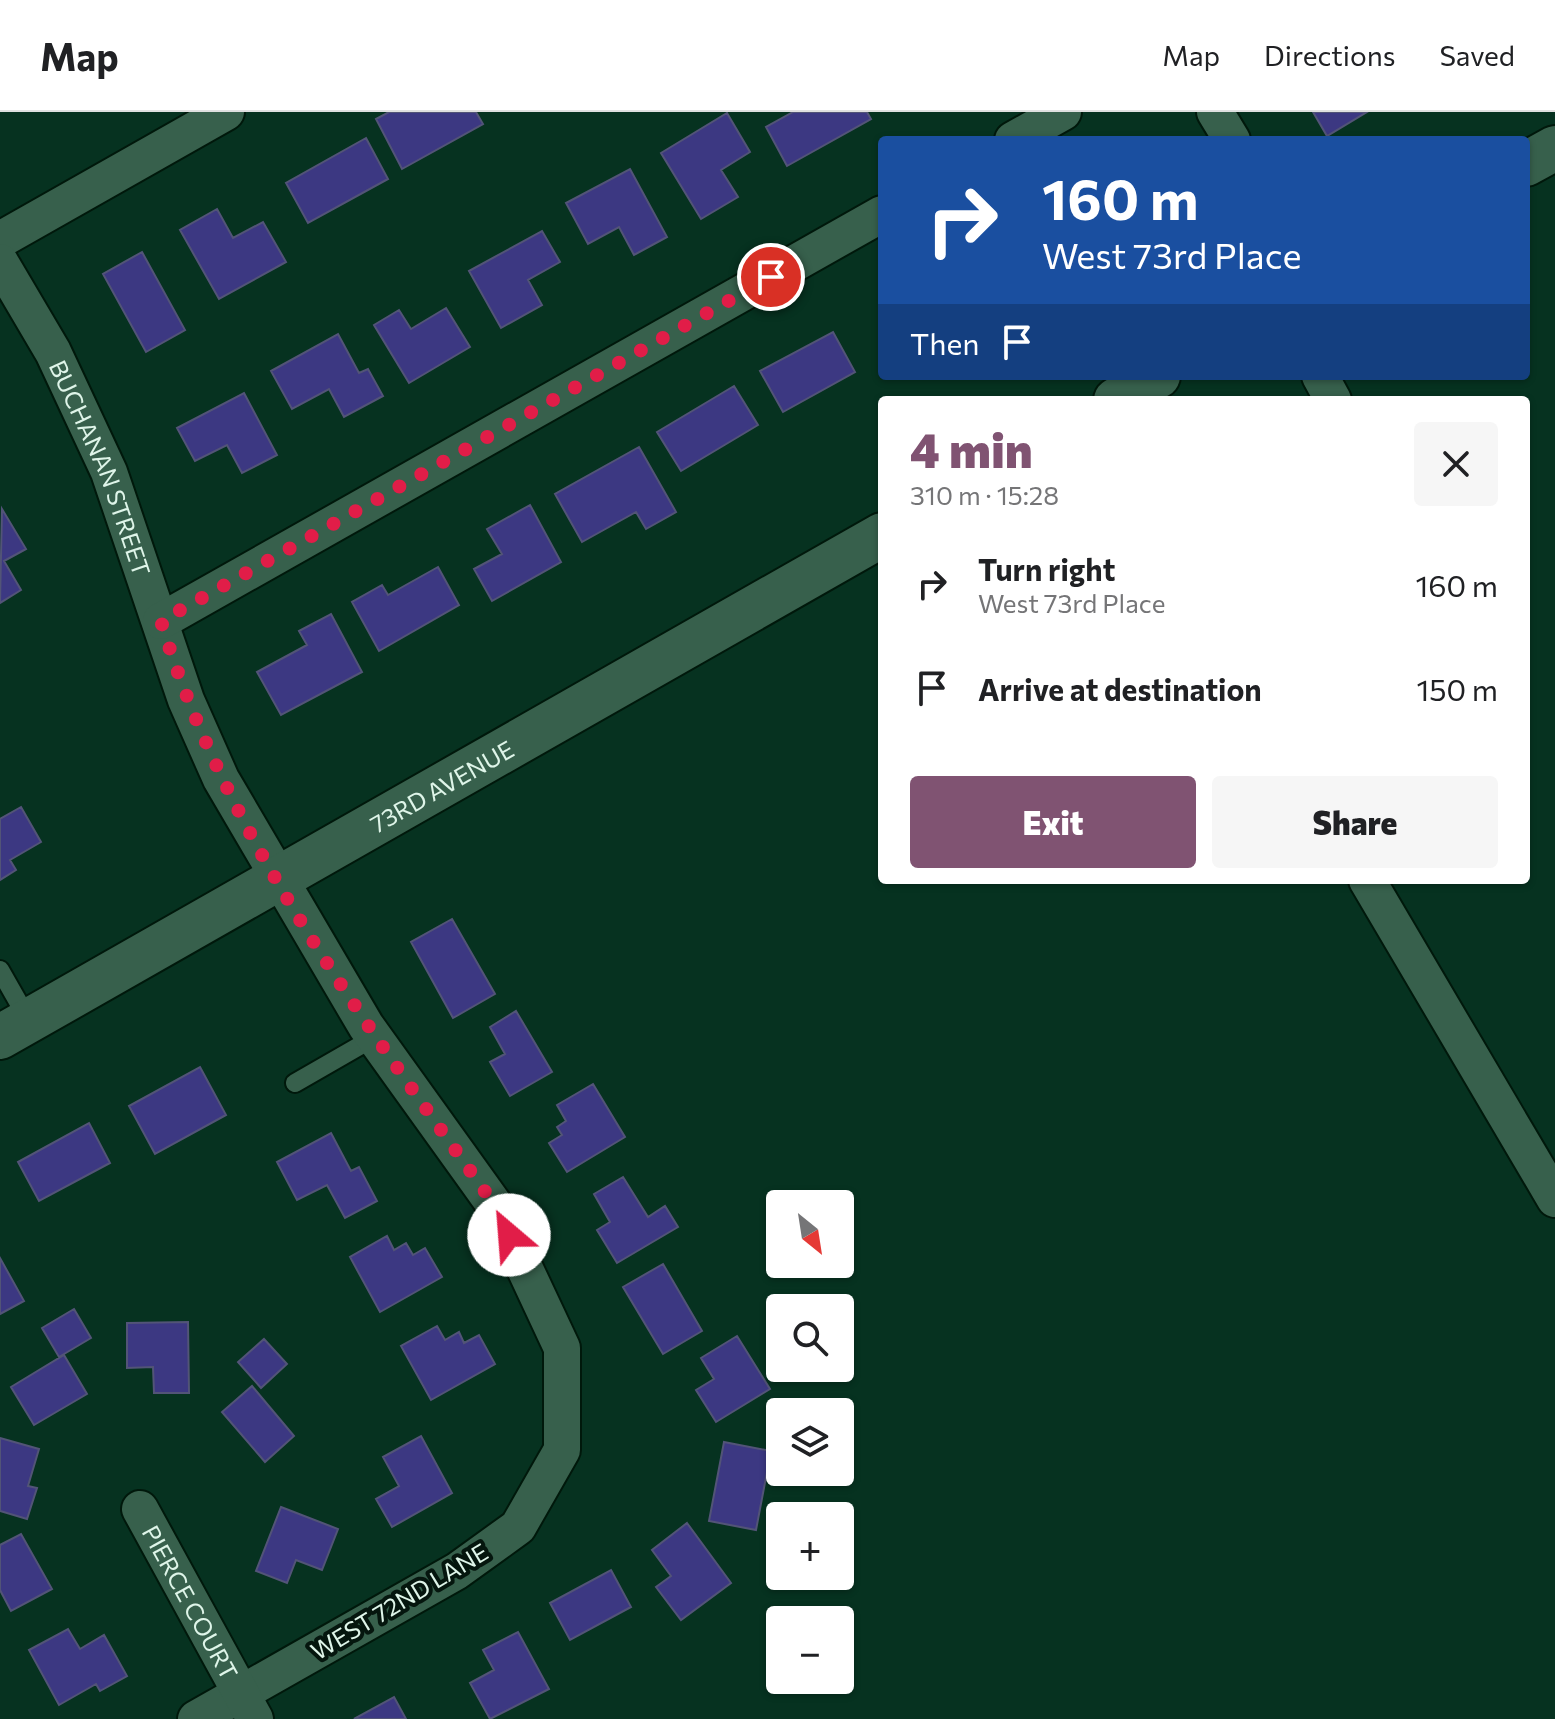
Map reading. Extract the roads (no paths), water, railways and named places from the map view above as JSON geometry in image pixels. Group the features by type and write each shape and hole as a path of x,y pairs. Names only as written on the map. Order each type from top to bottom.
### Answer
{"street":[{"path":"0,240 226,112"},
{"path":"1020,136 1063,112"},
{"path":"1215,112 1230,136"},
{"path":"1530,162 1555,148"},
{"path":"161,621 878,216"},
{"name":"BUCHANAN STREET","path":"0,262 53,352 84,414 130,528 204,742 280,881 375,1037 496,1207 562,1348"},
{"path":"1123,396 1151,380"},
{"name":"73RD AVENUE","path":"14,1029 280,881 878,537"},
{"path":"1369,884 1555,1199"},
{"name":"WEST 72ND LANE","path":"196,1719 248,1706 457,1571 518,1527 562,1450 562,1348"},
{"name":"PIERCE COURT","path":"140,1509 248,1706"}],"lane":[{"path":"0,970 14,1029"},
{"path":"295,1083 375,1037"}]}
